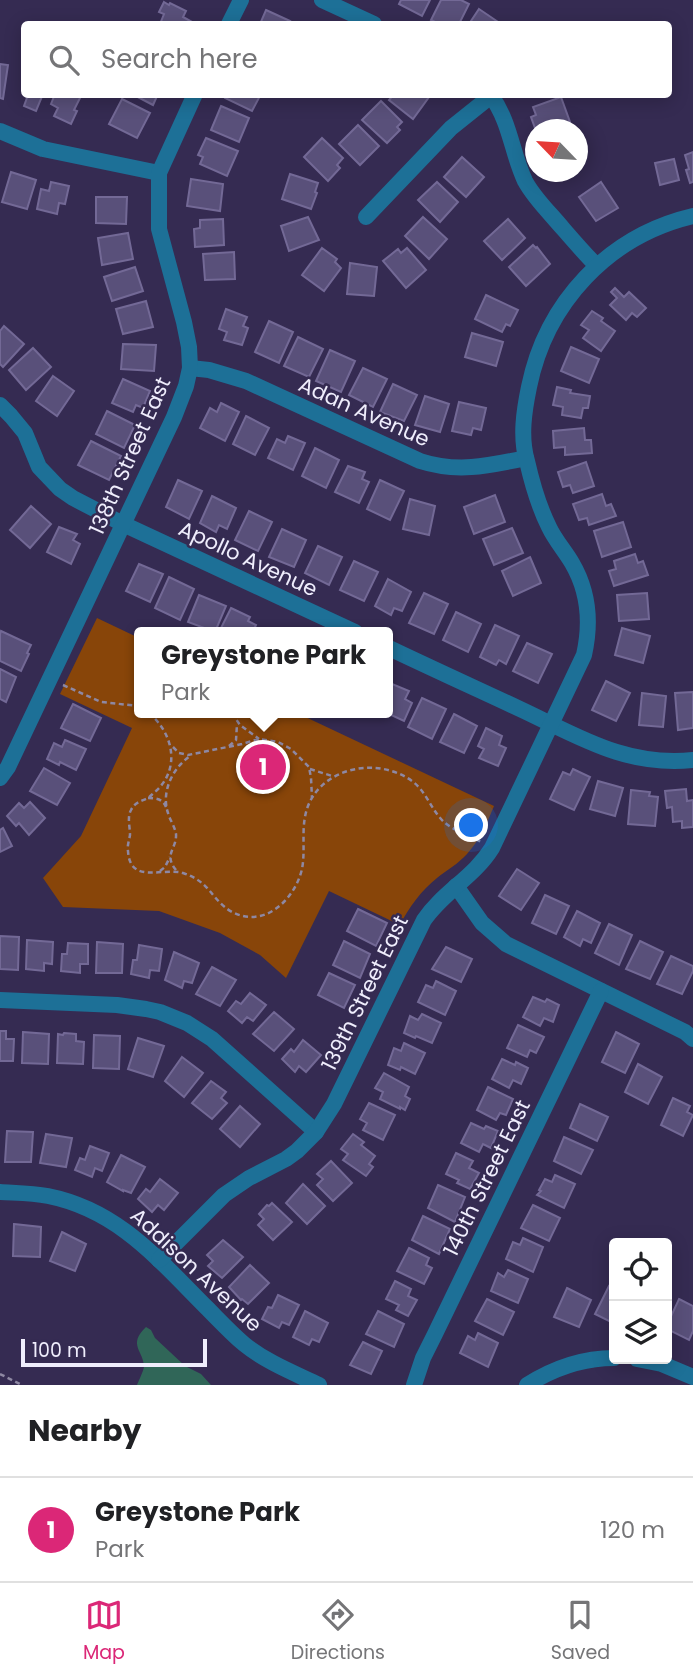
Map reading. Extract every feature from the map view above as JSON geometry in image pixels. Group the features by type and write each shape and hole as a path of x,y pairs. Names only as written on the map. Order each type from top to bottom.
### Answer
{"street":[{"path":"230,21 241,0"},
{"path":"322,0 368,21"},
{"name":"138th Street East","path":"0,778 8,767 174,417 186,386 190,368 189,347 159,229 159,173 193,98"},
{"path":"366,216 451,128 487,98"},
{"path":"493,98 508,126 528,186 596,265"},
{"path":"0,131 43,149 159,173"},
{"name":"139th Street East","path":"159,1260 225,1195 249,1178 286,1159 316,1132 334,1104 424,920 438,901 478,868 492,848 584,656 589,624 582,583 546,520 526,458 524,410 537,356 558,313 596,265 639,236 693,216"},
{"name":"Adan Avenue","path":"190,368 217,371 246,381 435,466 473,468 526,458"},
{"name":"Apollo Avenue","path":"0,405 24,433 39,467 73,499 344,627"},
{"path":"393,650 622,755 662,761 693,760"},
{"path":"456,886 482,923 497,938 685,1032 693,1040"},
{"name":"140th Street East","path":"414,1385 435,1334 601,991"},
{"path":"0,1000 131,1006 174,1017 212,1039 316,1132"},
{"name":"Addison Avenue","path":"0,1192 48,1196 91,1210 128,1232 243,1343 264,1358 319,1385"},
{"path":"527,1385 552,1371 575,1363 609,1358"},
{"path":"662,1364 693,1377"}],"path":[{"path":"63,685 102,702 134,706"},
{"path":"154,718 171,744 179,753 186,755 259,739"},
{"path":"235,718 259,739 287,746 310,769 332,776"},
{"path":"228,747 236,740 237,721"},
{"path":"166,808 171,744"},
{"path":"193,754 148,798 137,803 130,811 128,854 131,863 138,870 147,873 178,872 201,881 235,913 255,916 266,914 289,897 301,872 304,819 312,799 332,776 344,772 363,768 385,769 409,779 420,788 445,822 492,848"},
{"path":"310,769 312,799"},
{"path":"148,798 164,803 176,834 170,856 160,871"},
{"path":"170,856 178,872"},
{"path":"0,1374 22,1385"}],"shaded area":[{"path":"97,618 134,636 134,718 308,718 494,806 472,849 421,894 400,925 329,891 286,978 260,955 220,933 159,911 63,907 43,878 81,836 132,728 60,694"},
{"path":"146,1327 185,1366 201,1374 211,1385 137,1385 144,1367 137,1343 140,1333"}],"building":[{"path":"401,0 430,0 422,16 399,4"},
{"path":"441,0 461,0 469,4 460,21 431,20"},
{"path":"164,2 169,5 170,3 186,11 183,17 190,21 161,21 164,14 159,12"},
{"path":"479,9 497,21 471,21"},
{"path":"266,10 290,21 261,21"},
{"path":"0,64 8,65 3,99 0,98"},
{"path":"27,98 41,98 36,111 24,106"},
{"path":"53,98 80,98 71,124 54,116 58,108 51,104"},
{"path":"140,98 156,98 153,105"},
{"path":"225,98 259,98 252,111"},
{"path":"391,98 428,98 413,119 389,100"},
{"path":"561,98 569,119 532,119 536,115 533,107"},
{"path":"122,99 150,113 137,138 109,124"},
{"path":"381,101 402,122 397,127 400,130 387,143 362,120"},
{"path":"221,106 249,118 239,142 211,130"},
{"path":"358,125 379,146 360,165 339,144"},
{"path":"206,138 238,151 227,176 200,164 203,157 198,155"},
{"path":"322,138 343,158 337,165 340,168 328,181 304,157"},
{"path":"693,152 693,182 690,183 685,155"},
{"path":"462,157 484,177 466,197 444,177"},
{"path":"674,159 679,180 660,185 655,163"},
{"path":"11,172 36,180 27,209 2,202"},
{"path":"290,174 318,183 311,209 282,199"},
{"path":"191,179 223,184 220,211 187,206"},
{"path":"51,182 69,186 65,204 59,203 57,214 37,209 41,189 49,191"},
{"path":"437,182 458,202 440,222 418,200"},
{"path":"601,182 618,208 596,221 579,197"},
{"path":"96,197 127,197 126,224 96,223"},
{"path":"308,217 319,240 289,251 281,226"},
{"path":"423,217 447,239 429,259 405,236"},
{"path":"223,219 224,245 195,247 194,229 200,228 200,220"},
{"path":"508,219 525,238 502,260 484,241"},
{"path":"128,233 133,259 102,265 98,238"},
{"path":"533,245 550,264 526,286 509,267"},
{"path":"322,248 337,259 335,262 341,268 324,291 302,275"},
{"path":"407,248 426,270 406,288 383,261 398,249 401,253"},
{"path":"234,252 235,279 205,280 203,254"},
{"path":"350,263 377,267 374,296 347,294"},
{"path":"135,267 143,291 112,301 104,277"},
{"path":"615,288 624,297 629,292 646,308 637,317 632,313 626,320 610,305 617,298 611,292"},
{"path":"486,295 518,310 510,326 506,324 502,332 475,319"},
{"path":"146,301 153,327 123,334 116,309"},
{"path":"226,309 247,317 243,326 248,328 242,345 224,340 227,332 219,329"},
{"path":"592,311 615,331 601,351 583,338 589,330 581,325"},
{"path":"269,321 293,332 279,363 255,352"},
{"path":"4,326 24,344 3,367 0,364 0,331"},
{"path":"472,333 503,342 496,366 465,357"},
{"path":"298,337 323,349 309,377 284,366"},
{"path":"123,344 156,345 154,371 121,369"},
{"path":"571,347 599,359 589,383 561,371"},
{"path":"33,348 51,367 26,390 9,370"},
{"path":"330,350 355,361 341,392 316,381"},
{"path":"363,368 387,379 373,407 349,395"},
{"path":"53,376 74,391 57,416 36,401"},
{"path":"123,379 150,391 143,408 136,405 133,412 112,403"},
{"path":"393,384 417,395 404,421 380,412"},
{"path":"557,387 571,390 570,393 590,396 588,408 583,408 581,418 562,415 563,407 553,405"},
{"path":"425,396 449,404 440,432 415,425"},
{"path":"459,402 486,408 481,430 473,428 471,435 452,431"},
{"path":"221,403 239,412 225,441 200,428 210,408 217,412"},
{"path":"107,411 135,425 124,448 96,434"},
{"path":"246,416 269,428 255,455 233,444"},
{"path":"584,428 585,440 591,440 592,453 565,455 565,447 554,448 553,431"},
{"path":"288,436 305,443 293,470 268,458 277,439 285,443"},
{"path":"91,441 121,456 109,480 78,465"},
{"path":"315,448 339,460 326,488 302,476"},
{"path":"586,462 594,486 573,493 570,485 563,487 558,472"},
{"path":"348,466 365,472 362,479 369,482 359,503 335,492"},
{"path":"178,480 202,491 189,519 166,507"},
{"path":"380,480 404,491 390,520 367,509"},
{"path":"602,494 606,506 611,504 616,516 589,525 587,518 579,520 573,504"},
{"path":"495,495 505,522 474,534 464,507"},
{"path":"212,496 236,508 227,529 219,525 216,532 200,523"},
{"path":"410,499 435,506 429,535 403,529"},
{"path":"31,506 51,524 30,548 10,530"},
{"path":"249,511 272,522 258,551 235,540"},
{"path":"623,522 631,547 602,557 594,531"},
{"path":"59,527 77,534 73,540 80,544 71,564 47,552"},
{"path":"512,528 523,553 494,565 483,539"},
{"path":"282,529 306,540 294,567 269,557"},
{"path":"318,546 342,557 329,585 305,573"},
{"path":"635,554 638,563 643,561 648,575 614,586 609,571 616,569 614,561"},
{"path":"530,557 541,583 513,596 502,571"},
{"path":"354,561 378,572 364,601 340,590"},
{"path":"139,564 163,574 150,602 126,591"},
{"path":"169,577 194,589 180,620 155,608"},
{"path":"388,579 411,592 402,611 394,608 391,615 375,606"},
{"path":"424,593 448,604 434,634 409,623"},
{"path":"647,593 649,619 619,621 617,595"},
{"path":"199,595 226,606 217,627 202,627 188,622"},
{"path":"231,608 250,617 248,621 256,625 255,627 222,627"},
{"path":"456,612 481,624 468,652 443,640"},
{"path":"495,625 519,636 506,664 499,660 496,665 480,657"},
{"path":"622,628 650,636 643,663 615,655"},
{"path":"1,631 31,645 21,671 0,661"},
{"path":"527,643 552,654 538,683 513,671"},
{"path":"0,669 16,677 6,702 0,699"},
{"path":"606,681 630,693 616,721 592,710"},
{"path":"393,684 409,691 405,699 412,703 404,721 393,716"},
{"path":"693,692 693,728 678,730 675,693"},
{"path":"642,693 666,696 663,727 639,725"},
{"path":"422,698 446,709 432,739 408,727"},
{"path":"73,704 101,718 90,741 61,728"},
{"path":"454,714 477,726 464,753 440,742"},
{"path":"486,728 502,736 499,745 506,748 498,766 479,758 484,749 478,746"},
{"path":"65,740 86,749 76,770 47,759 54,743 62,747"},
{"path":"44,768 70,783 57,805 30,791"},
{"path":"573,769 590,777 574,810 550,799 563,772 570,775"},
{"path":"598,781 623,788 615,816 590,809"},
{"path":"686,789 687,801 693,800 693,827 682,828 682,821 673,822 672,807 667,808 665,791"},
{"path":"631,790 650,792 649,796 658,797 655,826 628,824"},
{"path":"30,802 45,818 29,835 19,823 16,826 7,816 19,803 24,808"},
{"path":"3,828 12,846 0,852 0,830"},
{"path":"517,869 539,883 521,910 499,896"},
{"path":"545,895 569,906 556,934 532,923"},
{"path":"358,909 387,923 376,946 347,931"},
{"path":"577,911 600,923 591,943 583,939 580,946 564,937"},
{"path":"609,924 632,935 619,965 595,953"},
{"path":"0,936 19,937 18,970 0,969"},
{"path":"27,940 53,942 52,964 44,963 44,971 26,969"},
{"path":"344,941 370,954 360,978 333,965"},
{"path":"640,941 663,952 650,979 626,969"},
{"path":"97,942 123,944 122,973 96,973"},
{"path":"68,943 88,944 88,964 80,964 80,973 61,971 62,954 67,954"},
{"path":"139,945 162,949 159,971 150,970 149,978 131,974"},
{"path":"446,947 472,959 461,982 432,969"},
{"path":"174,952 199,963 192,983 184,981 182,988 165,980"},
{"path":"671,956 693,966 682,994 657,984"},
{"path":"212,967 236,980 220,1006 196,994"},
{"path":"329,973 355,985 344,1008 318,995"},
{"path":"436,981 456,991 445,1015 418,1002 426,985 433,988"},
{"path":"250,993 266,1005 253,1021 247,1017 242,1023 228,1011 236,1001 241,1004"},
{"path":"533,997 545,1002 547,999 559,1005 553,1022 544,1018 540,1026 523,1017"},
{"path":"274,1012 294,1029 274,1051 253,1034"},
{"path":"422,1014 441,1023 432,1043 404,1033 410,1016 418,1020"},
{"path":"518,1025 544,1037 536,1053 530,1050 527,1057 507,1048"},
{"path":"0,1031 6,1031 6,1039 14,1039 13,1061 0,1061"},
{"path":"23,1032 49,1034 48,1064 22,1063"},
{"path":"616,1032 639,1044 625,1073 602,1062"},
{"path":"58,1034 76,1034 76,1041 84,1042 83,1064 57,1063"},
{"path":"94,1035 120,1036 119,1069 93,1068"},
{"path":"138,1038 164,1046 153,1077 128,1069"},
{"path":"303,1040 321,1055 306,1072 299,1066 295,1072 282,1059 291,1049 294,1052"},
{"path":"404,1043 425,1053 415,1074 401,1067 400,1070 388,1065 394,1048 401,1051"},
{"path":"182,1057 203,1073 184,1097 165,1081"},
{"path":"502,1059 528,1068 521,1084 513,1080 509,1088 492,1079"},
{"path":"638,1064 662,1077 648,1104 625,1092"},
{"path":"384,1073 409,1087 405,1096 410,1099 405,1110 380,1099 383,1092 375,1088"},
{"path":"211,1081 226,1092 221,1098 227,1103 212,1119 192,1103"},
{"path":"488,1087 513,1099 506,1115 500,1113 496,1120 477,1110"},
{"path":"673,1098 690,1106 687,1112 693,1115 683,1136 661,1125"},
{"path":"369,1103 395,1115 383,1140 363,1130 367,1123 360,1119"},
{"path":"580,1104 608,1117 597,1141 570,1128"},
{"path":"240,1106 260,1124 240,1147 220,1129"},
{"path":"471,1123 498,1131 491,1148 483,1144 479,1152 461,1143"},
{"path":"7,1131 33,1132 31,1162 5,1162"},
{"path":"46,1134 72,1138 66,1167 40,1163"},
{"path":"353,1134 364,1142 361,1145 375,1156 369,1164 373,1167 366,1176 343,1160 348,1154 341,1149"},
{"path":"564,1137 593,1150 581,1174 554,1161"},
{"path":"90,1146 109,1153 102,1171 95,1168 92,1177 75,1170 80,1158 85,1160"},
{"path":"456,1153 473,1161 469,1168 479,1173 470,1189 446,1174"},
{"path":"121,1155 145,1167 131,1193 107,1182"},
{"path":"331,1161 352,1183 333,1201 317,1185 323,1179 317,1174"},
{"path":"555,1175 575,1184 564,1208 537,1195 545,1179 552,1182"},
{"path":"160,1179 178,1193 164,1210 158,1205 152,1212 138,1199 146,1189 150,1192"},
{"path":"303,1184 325,1206 307,1224 286,1203"},
{"path":"438,1185 465,1197 455,1222 428,1208"},
{"path":"272,1203 292,1222 273,1240 258,1225 264,1219 259,1214"},
{"path":"533,1205 560,1218 549,1241 521,1228"},
{"path":"423,1216 450,1229 439,1254 412,1240"},
{"path":"14,1224 41,1227 40,1257 13,1256"},
{"path":"62,1232 86,1244 75,1271 50,1261"},
{"path":"523,1238 543,1247 533,1272 506,1259 513,1242 520,1245"},
{"path":"223,1240 243,1257 222,1278 208,1266 213,1261 207,1255"},
{"path":"409,1248 429,1258 426,1265 432,1268 424,1284 397,1271"},
{"path":"250,1265 269,1283 248,1304 229,1287"},
{"path":"508,1270 528,1279 518,1303 491,1291 498,1273 504,1277"},
{"path":"395,1281 411,1289 408,1296 417,1300 408,1316 396,1310 399,1305 386,1299"},
{"path":"609,1286 609,1321 595,1314"},
{"path":"567,1288 591,1300 579,1327 554,1317"},
{"path":"278,1295 299,1305 289,1325 282,1322 279,1328 262,1319 268,1307 272,1308"},
{"path":"487,1299 514,1312 503,1335 475,1321"},
{"path":"679,1299 693,1306 693,1331 689,1340 672,1332 672,1314"},
{"path":"305,1311 328,1323 319,1342 312,1339 309,1345 293,1337"},
{"path":"378,1311 404,1324 394,1347 366,1334"},
{"path":"478,1333 498,1343 488,1367 460,1353 468,1336 475,1340"},
{"path":"363,1342 382,1351 371,1374 350,1365"}],"place":[{"name":"Greystone Park","path":"263,767"}]}
